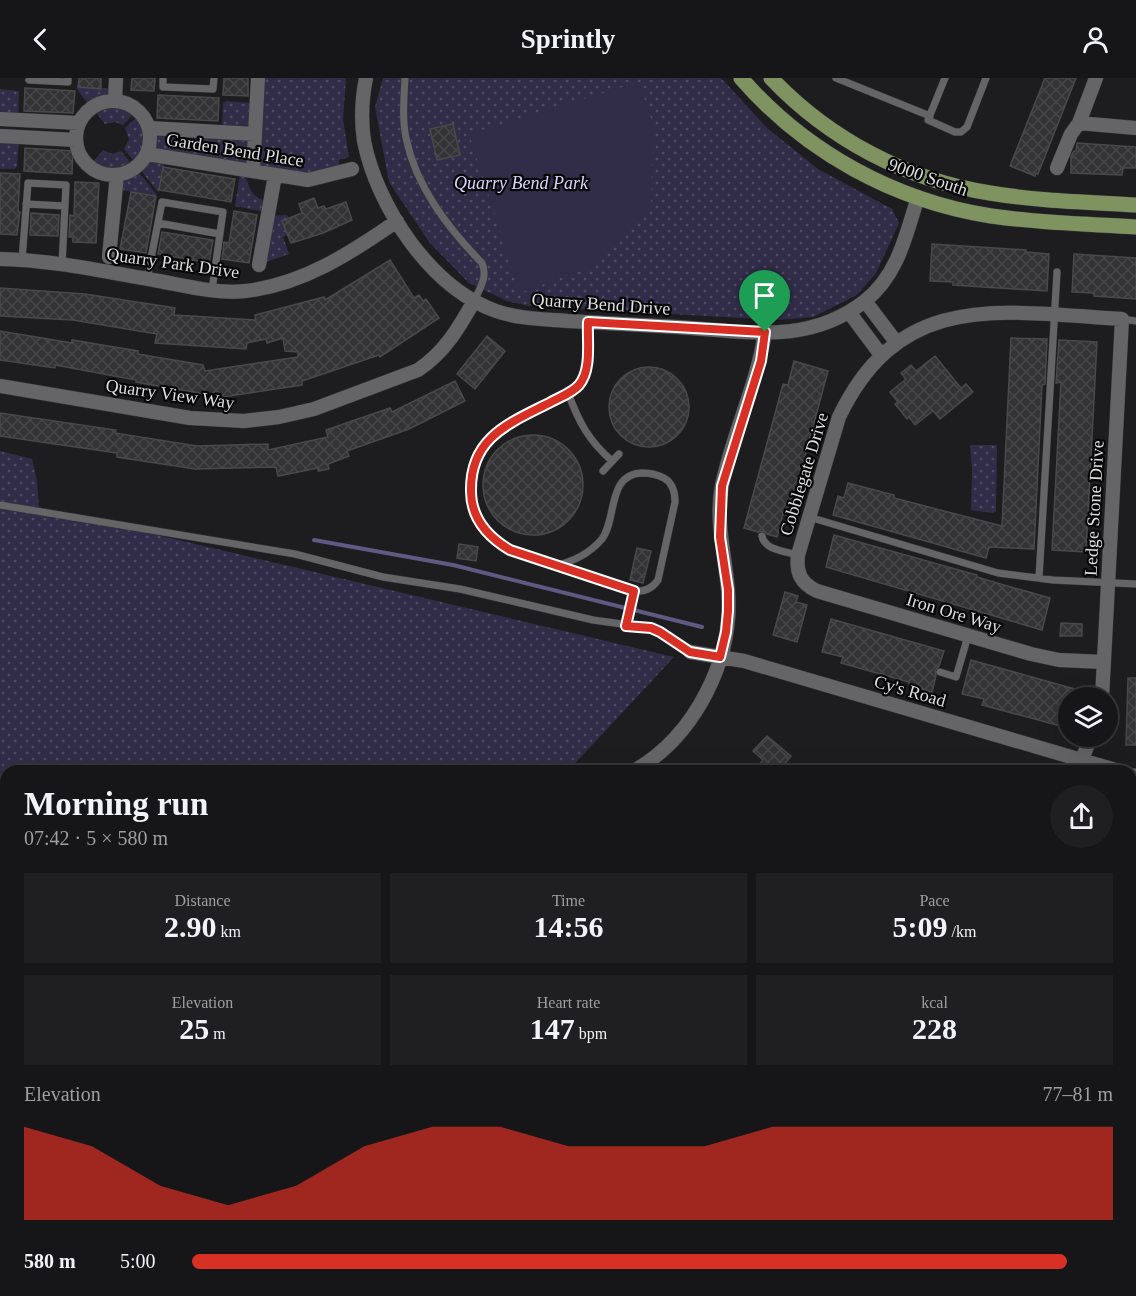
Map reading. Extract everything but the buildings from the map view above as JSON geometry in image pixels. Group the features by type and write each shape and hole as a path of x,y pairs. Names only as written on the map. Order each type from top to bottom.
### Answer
{"main road":[{"name":"9000 South","path":"741,78 789,125 829,154 868,177 918,197 950,207 993,216 1136,227"},
{"name":"9000 South","path":"771,78 797,103 834,132 874,156 915,173 953,185 1015,197 1136,205"}],"street":[{"path":"109,257 117,175 101,173 87,165 76,140 79,123 86,113 96,105 115,101 116,78"},
{"path":"253,171 258,78"},
{"name":"Quarry Bend Drive","path":"366,78 362,113 364,140 371,168 382,196 397,221 419,252 444,280 474,301 497,311 520,316 765,332 801,331 818,326 849,312 877,291 895,266 918,197"},
{"path":"1057,168 1071,134 1079,123 1096,78"},
{"name":"Garden Bend Place","path":"115,101 128,104 139,111 149,128 150,141 147,154 136,167 117,175"},
{"path":"0,119 79,123"},
{"path":"1079,123 1136,128"},
{"name":"Garden Bend Place","path":"149,128 255,134"},
{"path":"0,136 76,140"},
{"name":"Garden Bend Place","path":"147,154 311,180 352,169"},
{"path":"260,265 274,175"},
{"name":"Quarry Park Drive","path":"0,259 62,265 212,290 244,291 283,283 337,261 397,221"},
{"name":"Quarry View Way","path":"0,386 208,420 244,421 279,417 314,409 418,370 431,361 454,337 474,301"},
{"path":"865,301 896,342"},
{"path":"849,312 881,356"},
{"name":"Cobblegate Drive","path":"801,578 797,569 798,555 838,417 859,381 896,342 930,325 955,317 997,312 1129,320"},
{"name":"Ledge Stone Drive","path":"1103,687 1108,582 1129,320"},
{"path":"642,765 661,751 686,726 709,688 720,657 728,611 728,590 720,537 722,486 761,361 765,332"},
{"name":"Iron Ore Way","path":"801,578 805,584 817,591 1044,658 1104,662"},
{"name":"Cy's Road","path":"690,652 744,661 1099,765"},
{"path":"1083,760 1087,747"}],"lane":[{"path":"30,78 29,80 68,82 68,78"},
{"path":"163,78 163,87 213,89 214,78"},
{"path":"405,78 403,108 405,136 412,162 448,227 485,269 485,277 474,301"},
{"path":"836,78 930,116"},
{"path":"945,78 928,120 955,132 965,131 986,78"},
{"path":"22,260 28,183 66,184 62,265"},
{"path":"147,279 162,202 213,210 224,212 212,290"},
{"path":"26,204 65,206"},
{"path":"158,223 220,234"},
{"path":"1039,578 1057,272"},
{"path":"555,566 581,557 601,539 617,493 631,475 639,473 656,475 668,480 675,494 675,502 658,580 648,589 634,591 555,566 510,550 492,537 478,521 473,510 471,487 478,454 490,438 504,427 568,393 580,383 585,374 588,322"},
{"path":"568,393 583,429 593,443 612,461"},
{"path":"603,471 619,454"},
{"path":"0,505 295,554 363,573 460,589 593,620 660,632 690,652"},
{"path":"809,517 985,570 1039,578 1136,584"},
{"path":"762,536 767,546 798,555"},
{"path":"626,626 634,591"},
{"path":"940,672 956,677 968,636"}],"green space":[{"path":"259,78 346,78 343,119 349,157 339,160 338,171 313,179 255,170"},
{"name":"Quarry Bend Park","path":"383,78 721,78 767,128 818,169 892,209 899,223 876,273 857,295 813,317 778,320 529,306 507,301 469,283 429,242 389,182 375,107"},
{"name":"Quarry Bend Park","path":"639,82 653,124 651,203 585,269 520,293 469,134"},
{"path":"76,88 113,88 112,98 101,100 90,106"},
{"path":"0,89 19,91 18,117 0,118"},
{"path":"226,101 253,103 253,130 222,128 223,103"},
{"path":"107,104 122,105 136,112 123,125 115,122 105,124 94,110"},
{"path":"139,115 146,127 147,140 144,152 136,164 124,149 129,139 125,128"},
{"path":"152,130 251,135 251,167 150,153 153,141"},
{"path":"0,137 19,140 15,169 0,169"},
{"path":"103,150 112,154 121,151 133,166 117,172 106,171 91,164"},
{"path":"149,155 165,158 158,192 139,168"},
{"path":"137,170 157,195 118,190 119,177"},
{"path":"240,173 255,196 269,203 265,212 235,206"},
{"path":"287,215 289,219 283,222 288,235 283,237 289,254 263,263 269,216"},
{"path":"970,445 997,445 996,511 993,513 971,510"},
{"path":"0,451 32,459 39,507 674,657 574,765 0,765"}],"waterway":[{"path":"314,540 453,565 702,627"}],"route":[{"path":"588,322 765,332 761,361 722,486 720,537 728,590 728,611 720,657 690,652 651,628 626,626 634,591 520,555 500,544 478,521 471,502 473,470 478,454 496,431 568,393 580,383 587,364 588,322"}]}
